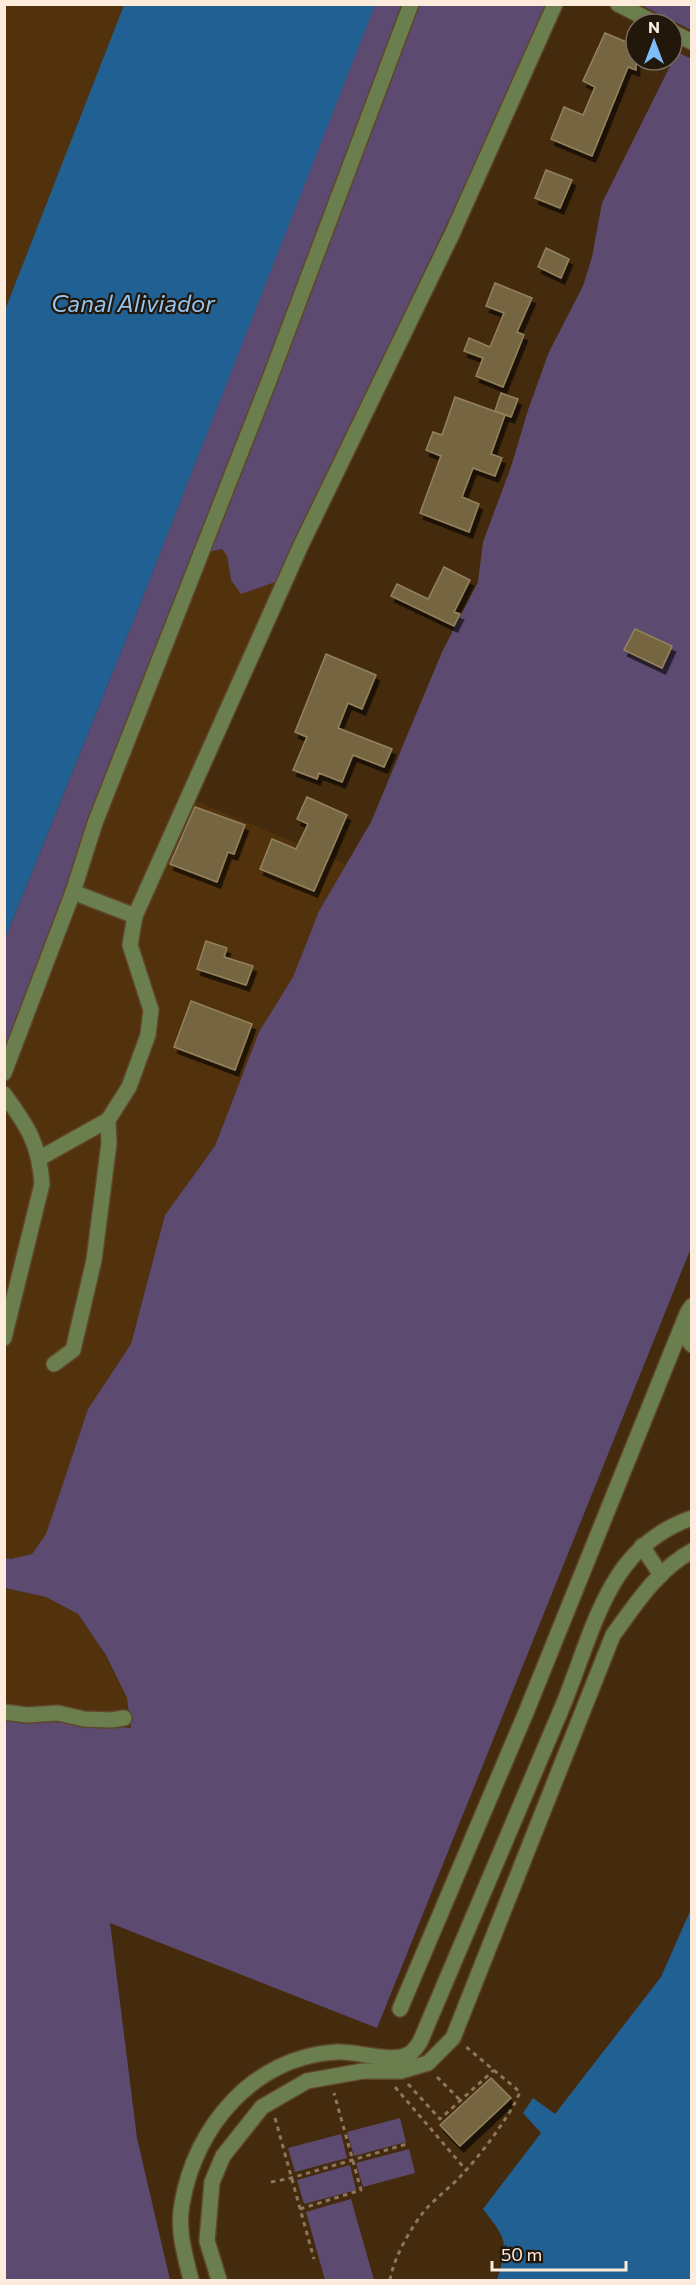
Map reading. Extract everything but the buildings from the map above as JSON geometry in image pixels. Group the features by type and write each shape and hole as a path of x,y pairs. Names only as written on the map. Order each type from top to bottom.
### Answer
{"street":[{"path":"4,1073 73,892 99,812 270,378 411,4"},
{"path":"40,1158 108,1120 129,1088 148,1035 151,1010 130,945 135,916 301,544 452,234 555,4"},
{"path":"618,4 634,12"},
{"path":"73,892 135,916"},
{"path":"4,1094 28,1126 40,1158 42,1184 4,1338"},
{"path":"54,1364 72,1350 94,1260 109,1143 108,1120"},
{"path":"400,2009 527,1710 692,1306"},
{"path":"684,1321 684,1332 692,1346"},
{"path":"191,2280 180,2228 181,2205 189,2175 205,2136 224,2108 257,2078 290,2060 336,2052 391,2058 411,2054 420,2042 599,1615 618,1576 642,1546 675,1524 692,1518"},
{"path":"642,1546 660,1575"},
{"path":"219,2280 207,2241 212,2182 223,2156 262,2107 307,2081 363,2071 401,2071 428,2063 453,2038 613,1635 651,1583 682,1556 692,1551"},
{"path":"4,1712 27,1715 58,1713 84,1719 124,1718"}],"path":[{"path":"459,2054 467,2038"},
{"path":"390,2280 407,2237 425,2210 466,2170 514,2108 520,2092 464,2045"},
{"path":"408,2085 440,2119 494,2070"},
{"path":"431,2079 436,2075 460,2100"},
{"path":"386,2085 416,2083"},
{"path":"394,2085 466,2170"},
{"path":"300,2209 361,2190 333,2088"},
{"path":"268,2122 279,2113"},
{"path":"274,2117 314,2259"},
{"path":"271,2182 407,2144"}],"shaded area":[{"path":"5,5 124,5 5,310"},
{"path":"374,5 550,5 278,581 241,594 231,580 227,556 222,549 194,555 5,1052 5,939 135,617"},
{"path":"641,5 691,5 691,30 684,26 684,12 655,12"},
{"path":"684,55 692,59 691,1248 377,2028 110,1923 137,2138 170,2280 5,2280 4,1718 131,1728 127,1698 106,1655 78,1614 46,1597 5,1588 5,1558 11,1559 32,1554 46,1534 88,1409 131,1344 165,1215 215,1146 259,1032 293,977 319,911 371,822 442,652 478,582 483,542 511,467 528,410 549,352 583,286 592,257 602,203 667,72 684,72"},
{"path":"222,549 227,556 231,580 278,581 181,795 346,864 319,911 293,977 259,1032 215,1146 165,1215 131,1344 88,1409 46,1534 32,1554 10,1559 4,1558 4,1052 194,555"},
{"path":"4,1588 46,1597 78,1614 106,1655 127,1698 131,1728 5,1718"},
{"path":"400,2118 406,2142 354,2156 347,2132"},
{"path":"341,2134 347,2158 295,2172 288,2148"},
{"path":"409,2149 415,2173 363,2187 356,2163"},
{"path":"350,2165 356,2190 304,2204 297,2180"},
{"path":"351,2199 374,2280 325,2280 306,2212"}],"water":[{"name":"Canal Aliviador","path":"124,5 375,5 135,617 5,939 5,310"},
{"path":"691,1909 691,2280 497,2280 503,2257 503,2242 497,2228 483,2209 541,2133 523,2113 533,2098 555,2114 661,1977"}]}
